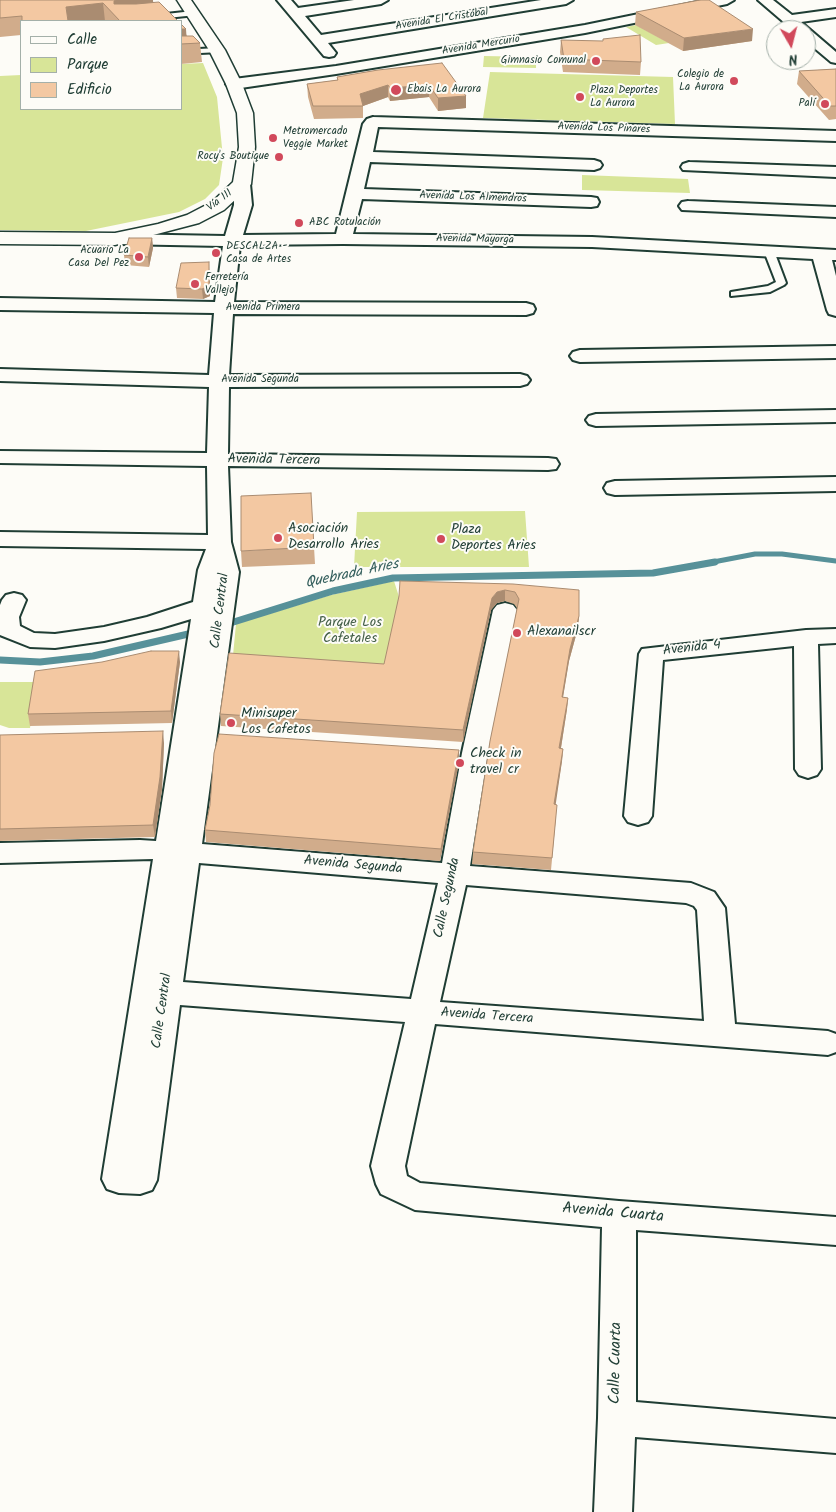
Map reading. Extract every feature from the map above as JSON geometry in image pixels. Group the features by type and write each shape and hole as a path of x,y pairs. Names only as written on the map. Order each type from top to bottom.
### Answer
{"main road":[{"name":"Vía 111","path":"0,238 114,238 163,228 193,219 218,206 242,184 247,147 245,113 218,50 184,0"}],"street":[{"path":"284,0 343,69"},
{"path":"295,13 381,0"},
{"name":"Avenida El Cristóbal","path":"318,40 536,2 566,0"},
{"name":"Avenida Mercurio","path":"234,84 343,69 586,29 727,0"},
{"path":"764,0 789,20 836,13"},
{"path":"536,2 586,29"},
{"path":"816,42 836,59"},
{"path":"820,45 836,43"},
{"name":"Avenida Los Pinares","path":"363,156 373,122 836,136"},
{"path":"343,239 363,156 593,169 593,128"},
{"path":"684,132 689,172 836,172"},
{"path":"0,539 220,542 217,460 219,381 224,308 232,241 243,205 242,184"},
{"name":"Avenida Los Almendros","path":"355,194 591,197 592,242"},
{"path":"689,220 836,212"},
{"name":"Avenida Mayorga","path":"114,238 232,241 251,239 343,239 592,242 689,220 769,251 829,255"},
{"path":"829,255 836,310"},
{"name":"Avenida Primera","path":"0,304 224,308 526,309"},
{"path":"580,356 836,352"},
{"name":"Avenida Segunda","path":"0,375 219,381 520,380"},
{"path":"596,420 836,416"},
{"name":"Avenida Tercera","path":"0,457 548,464"},
{"path":"615,488 836,484"},
{"name":"Calle Central","path":"156,992 140,1180 119,1179 156,992 210,625 210,570 220,542"},
{"path":"14,600 7,617 8,630 30,640 55,641 104,634 153,623 210,625"},
{"name":"Calle Segunda","path":"393,1184 388,1166 454,874 465,752 505,610"},
{"path":"806,636 808,769"},
{"name":"Avenida 4","path":"638,816 651,654 806,636 836,636"},
{"name":"Avenida Segunda","path":"0,853 140,849 691,892 704,899 711,908 720,1034"},
{"name":"Avenida Tercera","path":"156,992 720,1034 828,1044"},
{"name":"Avenida Cuarta","path":"393,1184 415,1196 619,1214 836,1230"},
{"name":"Calle Cuarta","path":"613,1512 617,1418 619,1214"},
{"path":"617,1418 836,1436"}],"lane":[{"path":"130,20 193,13"},
{"path":"182,52 218,50"},
{"path":"734,294 770,289 781,283 769,251"}],"green space":[{"path":"636,25 669,43 656,45 626,27"},
{"path":"484,56 536,57 536,68 483,67"},
{"path":"203,63 217,97 223,158 219,185 205,199 179,212 86,231 0,230 0,76 20,75 20,110 182,110 182,64"},
{"name":"Plaza Deportes La Aurora","path":"490,72 673,77 675,124 483,118"},
{"path":"582,175 688,179 690,193 582,190"},
{"name":"Plaza Deportes Aries","path":"525,511 529,567 354,567 357,512"},
{"name":"Parque Los Cafetales","path":"394,581 400,600 382,674 232,666 236,624 331,595"},
{"path":"0,682 37,682 30,728 9,728 0,725"}],"building":[{"path":"0,0 116,0 114,4 159,2 177,20 119,20 103,3 66,7 68,20 22,20 22,16 0,18"},
{"path":"709,0 753,29 684,38 636,12"},
{"path":"640,35 641,62 564,59 561,40 603,41 603,39"},
{"path":"182,36 193,36 200,43 182,44"},
{"path":"442,63 466,96 438,98 429,85 390,88 388,85 360,94 363,106 313,106 307,84 338,80 337,77 378,70"},
{"path":"836,69 836,106 830,106 799,71"},
{"path":"129,238 152,238 148,257 124,255"},
{"path":"209,262 209,286 202,289 176,288 181,263"},
{"name":"Asociación Desarrollo Aries","path":"311,493 314,547 241,551 241,496"},
{"path":"400,581 513,584 579,590 579,616 570,649 562,697 568,698 559,748 563,749 554,804 557,805 552,858 473,852 490,741 519,599 515,592 505,590 497,592 492,598 463,730 220,714 229,653 384,664 399,596"},
{"path":"151,651 179,651 171,711 28,714 35,671 102,662"},
{"path":"163,731 160,777 153,825 0,829 0,735"},
{"path":"219,734 459,750 441,849 205,830 210,805 214,753"}],"waterway":[{"name":"Quebrada Aries","path":"708,563 755,554 782,554 836,561"},
{"name":"Quebrada Aries","path":"224,625 333,591 393,578 653,573 715,562"},
{"name":"Quebrada Aries","path":"0,660 40,662 93,656 197,632"}],"place":[{"name":"Gimnasio Comunal","path":"596,61"},
{"name":"Colegio de La Aurora","path":"734,81"},
{"name":"Ebais La Aurora","path":"396,90"},
{"name":"Plaza Deportes La Aurora","path":"580,97"},
{"name":"Palí","path":"825,104"},
{"name":"Metromercado Veggie Market","path":"273,138"},
{"name":"Rocy's Boutique","path":"279,157"},
{"name":"ABC Rotulación","path":"299,223"},
{"name":"DESCALZA - Casa de Artes","path":"216,253"},
{"name":"Acuario La Casa Del Pez","path":"139,257"},
{"name":"Ferretería Vallejo","path":"195,284"},
{"name":"Asociación Desarrollo Aries","path":"278,538"},
{"name":"Plaza Deportes Aries","path":"441,539"},
{"name":"Alexanailscr","path":"517,633"},
{"name":"Minisuper Los Cafetos","path":"231,723"},
{"name":"Check in travel cr","path":"460,763"}]}
